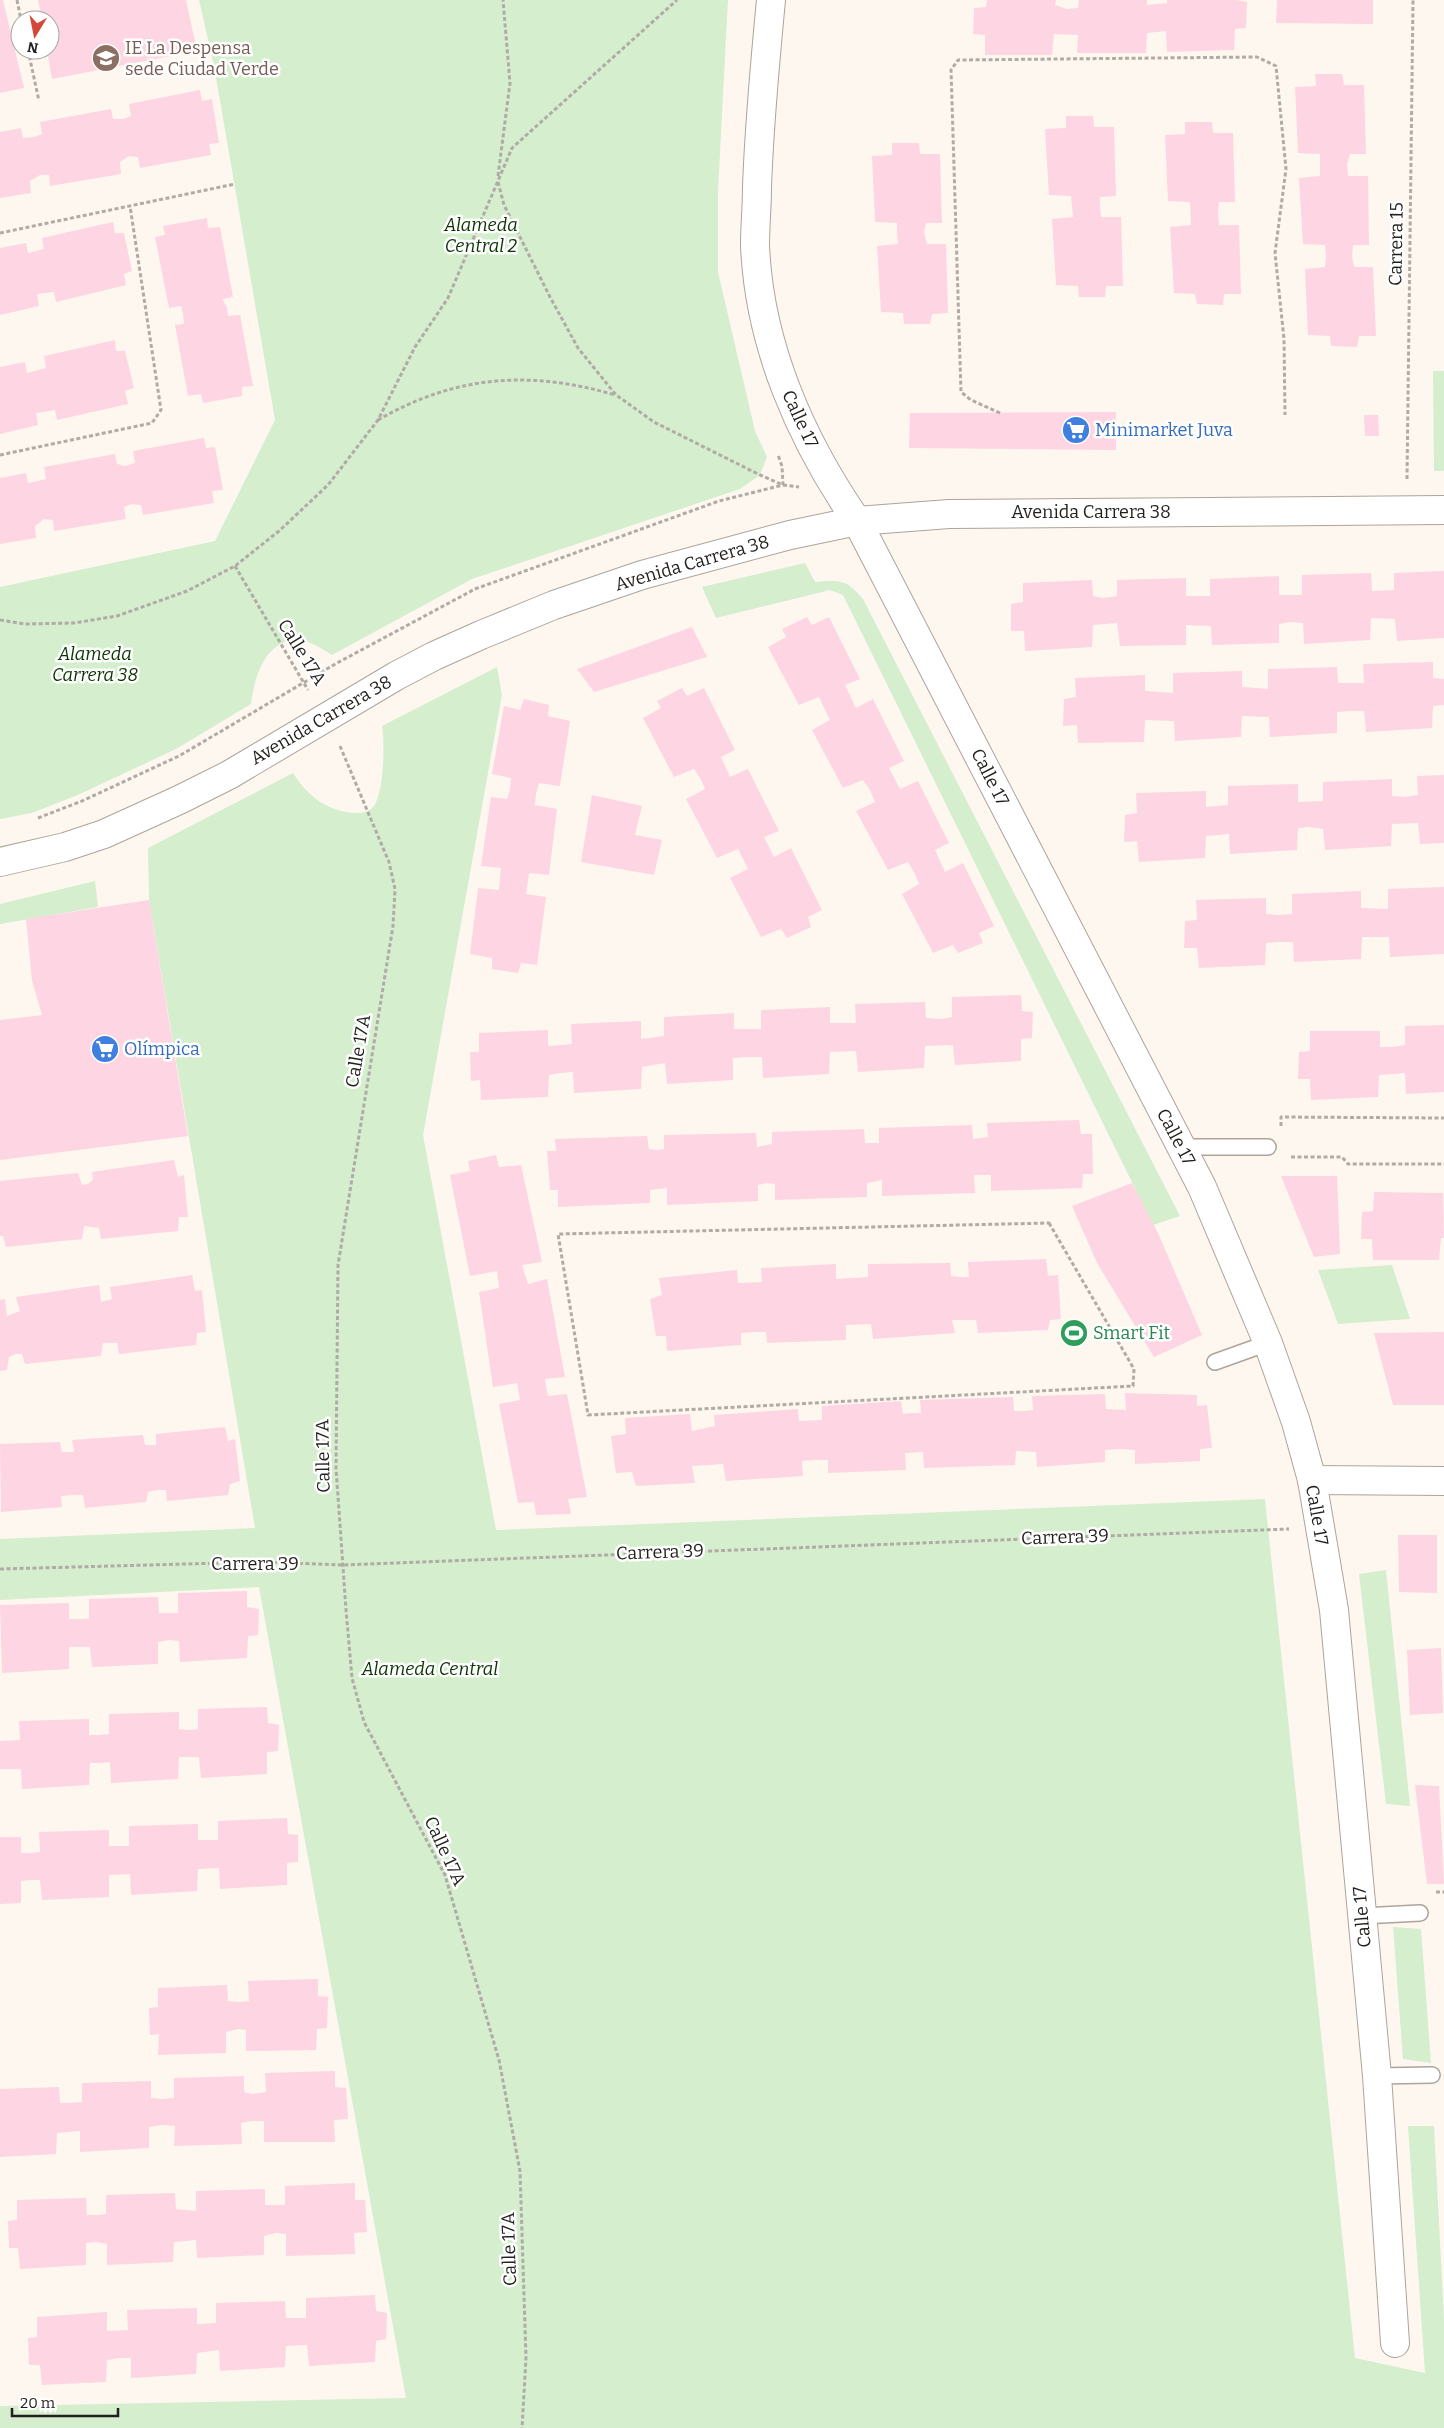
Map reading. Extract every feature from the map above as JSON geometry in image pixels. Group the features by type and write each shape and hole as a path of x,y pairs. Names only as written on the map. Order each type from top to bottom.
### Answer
{"street":[{"name":"Calle 17","path":"771,0 759,136 755,246 764,314 778,372 834,487 858,521 1206,1196 1268,1343 1296,1422 1312,1480 1334,1610 1376,2076 1395,2343"},
{"name":"Avenida Carrera 38","path":"0,862 65,847 104,834 229,775 434,656 554,605 676,565 790,535 858,521 999,513 1444,510"},
{"path":"1312,1480 1444,1481"}],"lane":[{"path":"1181,1148 1268,1147"},
{"path":"1216,1362 1268,1343"},
{"path":"1362,1916 1420,1914"},
{"path":"1376,2076 1432,2075"}],"path":[{"path":"503,0 510,83 497,180 504,205 578,348 616,396 654,422 783,485 834,487"},
{"path":"0,620 24,624 74,623 117,616 187,592 235,566 279,531 328,485 378,420 415,347 448,298 512,148 677,0"},
{"name":"Carrera 15","path":"1406,489 1413,0"},
{"path":"1000,413 971,400 962,392 951,70 958,60 1257,57 1276,66 1286,169 1275,253 1284,339 1285,414"},
{"path":"30,60 39,101"},
{"path":"0,233 235,184"},
{"path":"0,455 152,423 161,410 130,206"},
{"path":"378,420 432,395 466,384 491,380 521,380 566,384 616,396"},
{"name":"Calle 17A","path":"235,566 303,684 327,717 389,862 395,889 393,926 338,1265 336,1468 352,1678 364,1722 445,1875 499,2060 520,2171 526,2358 522,2428"},
{"path":"1281,1127 1281,1117 1444,1118"},
{"path":"1287,1157 1342,1157 1348,1164 1444,1164"},
{"path":"1049,1223 1134,1369 1133,1386 588,1415 558,1234 1049,1223"},
{"name":"Carrera 39","path":"0,1569 261,1562 343,1565 1320,1528"}],"green space":[{"name":"Alameda Central 2","path":"199,0 728,0 718,191 718,272 755,431 767,457 760,475 740,489 472,579 332,655 313,644 303,641 292,640 282,643 267,656 262,665 251,704 176,749 80,794 32,813 0,819 0,587 215,541 275,420 214,66"},
{"path":"1433,371 1444,371 1444,471 1434,471"},
{"path":"805,563 815,582 842,582 852,588 863,599 1180,1216 1153,1225 843,595 830,590 716,618 702,587"},
{"name":"Alameda Central","path":"497,667 502,695 423,1135 496,1530 1265,1499 1355,2358 1425,2373 1408,2126 1434,2126 1444,2319 1444,2428 0,2428 0,2406 406,2398 259,1587 0,1600 0,1539 255,1528 149,900 148,848 293,773 310,794 321,803 345,812 362,813 369,810 374,806 377,799 382,779 382,726"},
{"path":"95,881 98,907 0,924 0,904"},
{"path":"1392,1265 1410,1319 1338,1324 1318,1270"},
{"path":"1386,1570 1410,1806 1386,1804 1359,1574"},
{"path":"1393,1927 1421,1929 1431,2063 1403,2059"}],"building":[{"path":"0,0 3,0 10,29 10,60 17,60 24,88 0,93"},
{"path":"38,0 186,0 197,51 52,79 49,60 60,60 60,10 40,10"},
{"path":"987,0 1056,0 1055,5 1067,9 1078,8 1079,0 1147,0 1147,5 1167,3 1167,0 1236,0 1247,2 1246,28 1235,29 1234,50 1167,52 1166,31 1147,33 1146,53 1077,53 1078,35 1054,34 1052,55 985,55 985,35 973,34 974,8 986,7"},
{"path":"1277,0 1373,0 1373,24 1276,23"},
{"path":"1315,74 1342,74 1344,85 1364,85 1366,154 1350,154 1347,164 1348,176 1368,176 1369,245 1353,245 1352,256 1354,267 1373,267 1376,336 1359,336 1357,347 1331,346 1330,336 1308,335 1305,269 1325,267 1326,255 1325,245 1303,244 1299,178 1320,176 1320,154 1298,153 1295,87 1316,86"},
{"path":"200,90 202,101 212,99 219,143 209,144 211,155 140,168 138,157 129,156 120,162 121,174 50,186 49,175 40,175 30,181 31,193 0,198 0,132 21,128 23,138 34,137 42,134 40,122 111,109 113,119 123,119 131,116 129,104"},
{"path":"1066,116 1093,116 1094,127 1114,127 1116,196 1100,197 1100,205 1101,217 1121,217 1123,286 1106,286 1105,297 1079,297 1078,286 1056,285 1052,219 1073,217 1071,196 1049,195 1045,129 1066,128"},
{"path":"1185,122 1212,122 1213,133 1233,133 1235,202 1219,202 1218,213 1219,225 1239,225 1241,294 1224,294 1223,305 1197,304 1195,294 1174,293 1170,227 1191,225 1190,202 1168,201 1165,135 1185,134"},
{"path":"892,143 919,143 920,154 940,154 942,223 926,223 924,232 927,244 946,244 948,313 932,314 930,324 904,324 903,313 881,312 877,246 898,244 897,223 875,222 872,156 892,155"},
{"path":"207,218 208,228 220,227 233,297 222,299 227,307 228,316 240,315 253,386 242,387 242,396 203,403 201,394 188,396 175,325 184,324 183,314 181,306 169,308 155,237 165,235 163,226"},
{"path":"113,222 115,233 124,233 132,271 124,274 126,285 56,302 54,292 37,294 39,306 0,315 0,248 26,243 28,253 44,249 42,238"},
{"path":"115,340 116,351 125,351 134,388 125,391 128,404 57,420 55,410 36,413 38,425 0,434 0,367 25,362 27,373 46,368 44,356"},
{"path":"1116,412 1116,450 909,448 910,413"},
{"path":"1364,415 1378,415 1379,436 1365,436"},
{"path":"204,438 206,448 215,447 223,490 212,491 214,503 143,515 141,505 132,504 124,507 126,519 54,531 53,520 44,519 35,526 36,538 0,544 0,478 26,473 28,483 38,481 46,479 44,467 115,454 117,464 126,466 135,463 133,451"},
{"path":"1444,571 1444,638 1397,641 1395,619 1371,618 1370,640 1304,644 1303,623 1290,622 1279,624 1279,643 1212,645 1211,626 1186,625 1186,645 1120,646 1117,623 1093,625 1092,647 1025,651 1024,631 1011,631 1011,604 1023,602 1023,583 1092,580 1093,596 1103,598 1117,596 1117,580 1186,578 1186,596 1210,596 1210,579 1279,576 1279,595 1302,595 1302,575 1371,573 1372,591 1394,590 1394,573"},
{"path":"807,617 812,625 829,617 860,679 845,685 856,708 873,699 904,761 889,768 900,789 918,781 949,843 935,850 945,872 963,863 994,926 979,933 983,943 958,953 953,945 933,953 902,894 919,884 915,874 908,862 888,870 856,811 875,802 870,790 863,780 843,788 812,730 830,720 819,697 799,705 768,647 786,637 782,629"},
{"path":"692,627 707,657 594,692 577,669"},
{"path":"1433,662 1433,678 1444,679 1444,705 1433,706 1432,728 1366,732 1364,711 1350,711 1337,712 1337,733 1270,737 1269,717 1242,716 1241,737 1175,741 1174,721 1145,720 1144,742 1078,743 1077,725 1063,726 1064,699 1076,697 1075,678 1145,675 1145,691 1173,693 1173,673 1242,671 1242,687 1268,689 1268,669 1337,667 1338,683 1364,683 1363,664"},
{"path":"682,688 687,696 704,688 735,750 721,757 730,777 748,769 779,831 764,837 774,857 791,848 822,910 808,917 811,927 787,938 781,929 761,937 730,878 748,869 738,849 717,858 686,799 705,789 700,778 694,769 674,777 643,718 661,708 657,701"},
{"path":"524,699 549,705 548,716 570,721 560,786 539,783 536,794 535,805 557,809 549,875 529,873 526,894 546,897 537,965 521,963 518,973 492,969 492,958 470,954 478,888 499,890 501,868 481,866 491,797 507,799 510,789 511,778 492,774 504,706 520,710"},
{"path":"1444,775 1444,843 1420,844 1418,823 1392,824 1391,846 1325,850 1323,829 1309,827 1298,828 1297,850 1230,854 1229,834 1206,836 1205,858 1139,862 1137,841 1124,842 1125,815 1137,813 1136,793 1206,791 1206,807 1228,805 1228,786 1298,784 1298,802 1323,801 1323,782 1392,779 1392,796 1404,797 1418,795 1417,776"},
{"path":"592,795 642,806 635,835 662,840 654,875 581,862"},
{"path":"1444,887 1444,954 1390,957 1389,937 1362,937 1361,959 1294,962 1293,942 1278,942 1266,943 1265,965 1199,968 1197,948 1184,948 1185,921 1197,920 1196,900 1266,898 1266,914 1278,915 1292,914 1292,894 1361,891 1361,908 1388,909 1388,889"},
{"path":"149,900 188,1136 0,1160 0,1020 42,1015 32,981 26,919"},
{"path":"1021,995 1022,1011 1033,1012 1032,1038 1021,1039 1021,1061 955,1065 953,1045 925,1046 924,1068 858,1072 856,1051 830,1052 829,1074 763,1078 762,1057 733,1058 733,1080 667,1084 665,1063 642,1067 641,1089 574,1093 573,1072 549,1075 548,1097 481,1100 480,1080 471,1081 470,1052 479,1052 479,1033 548,1030 548,1046 572,1044 571,1024 641,1021 641,1039 664,1036 664,1017 734,1013 734,1029 761,1029 761,1010 830,1007 830,1023 856,1023 855,1004 925,1002 926,1018 941,1019 952,1017 952,997"},
{"path":"1444,1025 1444,1092 1406,1094 1405,1073 1379,1075 1378,1097 1311,1100 1310,1079 1298,1079 1299,1052 1310,1051 1310,1031 1380,1031 1380,1047 1392,1047 1405,1045 1405,1026"},
{"path":"1079,1120 1081,1134 1092,1134 1093,1174 1083,1174 1082,1188 991,1191 991,1175 974,1175 975,1193 882,1196 882,1180 867,1183 867,1197 775,1200 775,1184 767,1183 758,1185 758,1201 667,1205 667,1188 650,1190 650,1203 558,1207 558,1190 550,1190 547,1151 556,1151 555,1139 647,1136 649,1149 657,1150 664,1149 664,1135 756,1133 757,1147 772,1144 772,1132 864,1129 865,1143 879,1143 879,1128 972,1125 973,1139 988,1137 987,1123"},
{"path":"496,1155 499,1167 521,1165 542,1262 522,1265 528,1284 547,1279 565,1377 545,1379 546,1386 548,1396 567,1394 587,1497 568,1499 571,1514 536,1515 534,1502 518,1503 499,1404 520,1400 517,1383 493,1387 479,1292 499,1288 497,1271 470,1276 450,1175 470,1171 468,1161"},
{"path":"174,1160 178,1177 184,1175 188,1217 179,1217 178,1231 101,1239 99,1228 84,1226 82,1239 6,1247 3,1236 0,1236 0,1181 78,1173 82,1185 88,1184 93,1180 92,1172"},
{"path":"1281,1176 1337,1176 1340,1254 1314,1257"},
{"path":"1132,1183 1158,1233 1202,1335 1154,1357 1097,1263 1072,1206"},
{"path":"1374,1192 1443,1193 1444,1238 1441,1238 1439,1260 1373,1260 1372,1239 1361,1239 1362,1212 1373,1211"},
{"path":"1046,1259 1048,1276 1058,1275 1061,1319 1050,1320 1048,1330 978,1333 976,1320 952,1320 955,1333 873,1339 871,1324 846,1325 846,1340 767,1343 766,1332 754,1332 741,1333 741,1345 667,1351 666,1336 656,1336 650,1299 662,1295 659,1278 737,1270 738,1283 762,1282 761,1268 836,1264 836,1279 868,1277 868,1264 950,1263 951,1276 969,1277 968,1262"},
{"path":"192,1275 195,1291 202,1290 206,1332 197,1333 196,1345 119,1354 117,1343 103,1343 101,1356 25,1364 22,1354 16,1354 9,1357 7,1370 0,1371 0,1300 5,1299 7,1316 20,1311 16,1297 99,1285 101,1302 112,1299 110,1287"},
{"path":"1444,1332 1444,1405 1393,1405 1374,1333"},
{"path":"1125,1393 1197,1395 1197,1406 1207,1405 1212,1448 1200,1449 1200,1461 1135,1464 1135,1450 1120,1449 1105,1450 1105,1462 1037,1467 1036,1452 1016,1451 1015,1465 924,1468 923,1452 905,1453 906,1470 828,1473 828,1460 814,1460 802,1461 803,1476 726,1481 723,1464 692,1466 695,1483 636,1486 632,1472 616,1473 611,1436 626,1434 625,1418 690,1414 692,1431 715,1426 714,1415 798,1409 799,1421 822,1420 822,1406 901,1401 903,1414 921,1413 920,1400 1013,1397 1014,1411 1024,1411 1033,1410 1032,1396 1105,1394 1106,1409 1126,1410"},
{"path":"225,1427 228,1441 235,1439 240,1481 230,1484 228,1495 167,1501 166,1490 157,1490 148,1492 146,1502 85,1508 83,1495 73,1495 61,1496 62,1507 1,1512 0,1444 60,1442 62,1452 74,1452 72,1440 143,1435 145,1445 156,1445 156,1434"},
{"path":"1398,1535 1437,1535 1437,1593 1399,1592"},
{"path":"247,1591 247,1607 259,1609 258,1635 248,1636 247,1658 180,1662 179,1641 169,1640 158,1642 158,1664 92,1667 90,1647 69,1647 69,1669 2,1673 0,1605 69,1603 69,1619 89,1619 89,1599 158,1597 159,1613 178,1613 178,1593"},
{"path":"1441,1648 1443,1713 1410,1715 1407,1650"},
{"path":"267,1707 268,1723 279,1725 278,1751 267,1752 267,1774 201,1778 199,1757 179,1757 178,1779 111,1783 110,1762 90,1763 89,1785 22,1789 21,1769 0,1769 0,1741 20,1740 19,1721 89,1719 89,1735 100,1735 109,1734 109,1714 179,1712 179,1729 189,1730 198,1729 198,1709"},
{"path":"1415,1785 1439,1786 1444,1884 1427,1884"},
{"path":"287,1818 288,1834 298,1835 298,1862 287,1863 287,1885 220,1889 219,1868 198,1869 197,1891 131,1895 130,1874 109,1875 109,1897 42,1900 40,1880 32,1880 21,1881 21,1903 0,1904 0,1837 21,1837 21,1853 31,1853 40,1852 39,1832 109,1830 109,1846 129,1846 129,1826 198,1824 198,1840 218,1840 218,1821"},
{"path":"318,1979 318,1996 328,1997 327,2028 317,2029 316,2050 246,2051 246,2030 238,2029 226,2032 226,2053 158,2055 159,2034 150,2035 149,2008 158,2007 158,1988 227,1985 228,2001 239,2002 249,2001 248,1981"},
{"path":"335,2071 335,2087 346,2088 348,2119 334,2120 335,2142 264,2142 264,2121 253,2121 241,2123 242,2144 174,2146 175,2126 163,2125 149,2127 149,2148 80,2152 80,2131 57,2133 56,2154 0,2157 0,2089 59,2087 60,2103 70,2103 82,2102 82,2083 151,2081 151,2098 162,2099 174,2098 174,2078 244,2076 244,2092 252,2094 266,2092 265,2073"},
{"path":"355,2183 355,2200 365,2200 367,2232 354,2233 355,2254 286,2256 286,2234 276,2233 264,2236 264,2255 197,2258 196,2240 174,2242 173,2262 107,2265 107,2244 97,2242 86,2243 86,2265 20,2269 18,2248 9,2248 8,2221 17,2220 17,2200 86,2198 87,2215 97,2215 106,2214 106,2195 175,2193 176,2209 196,2211 196,2191 265,2189 265,2205 285,2205 285,2186"},
{"path":"375,2295 376,2311 387,2313 386,2339 376,2341 375,2362 309,2366 307,2345 286,2346 285,2367 220,2371 219,2350 197,2353 196,2374 131,2378 131,2358 120,2358 107,2360 106,2382 42,2385 40,2365 29,2365 28,2338 37,2337 37,2317 107,2312 107,2331 128,2330 127,2310 197,2308 197,2324 216,2323 216,2303 285,2301 286,2318 306,2318 306,2298"}],"place":[{"name":"IE La Despensa sede Ciudad Verde","path":"106,58"},
{"name":"Minimarket Juva","path":"1076,430"},
{"name":"Olímpica","path":"105,1049"},
{"name":"Smart Fit","path":"1074,1333"}],"park label":[{"name":"Alameda Carrera 38","path":"95,664"}]}
